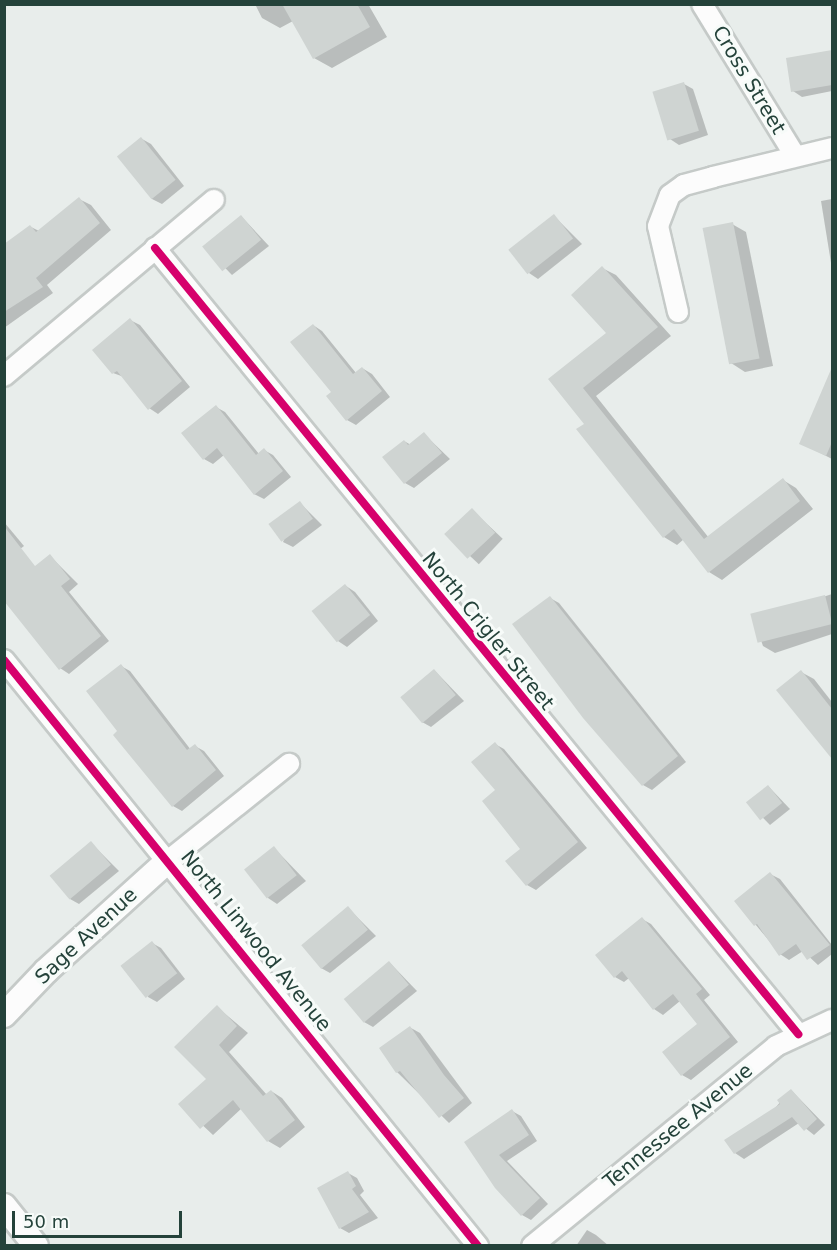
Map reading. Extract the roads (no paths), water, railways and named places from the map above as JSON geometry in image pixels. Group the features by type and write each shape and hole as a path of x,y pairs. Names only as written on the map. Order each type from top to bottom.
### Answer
{"street":[{"name":"Cross Street","path":"702,4 795,156"},
{"path":"678,312 659,218 670,195 684,185 832,148"},
{"path":"4,376 214,200"},
{"name":"North Crigler Street","path":"155,248 798,1034"},
{"name":"North Linwood Avenue","path":"4,660 169,860 478,1245"},
{"path":"169,860 289,764"},
{"name":"Sage Avenue","path":"4,1015 46,970 169,860"},
{"name":"Tennessee Avenue","path":"532,1245 776,1046 832,1020"},
{"path":"4,1206 36,1245"}]}
